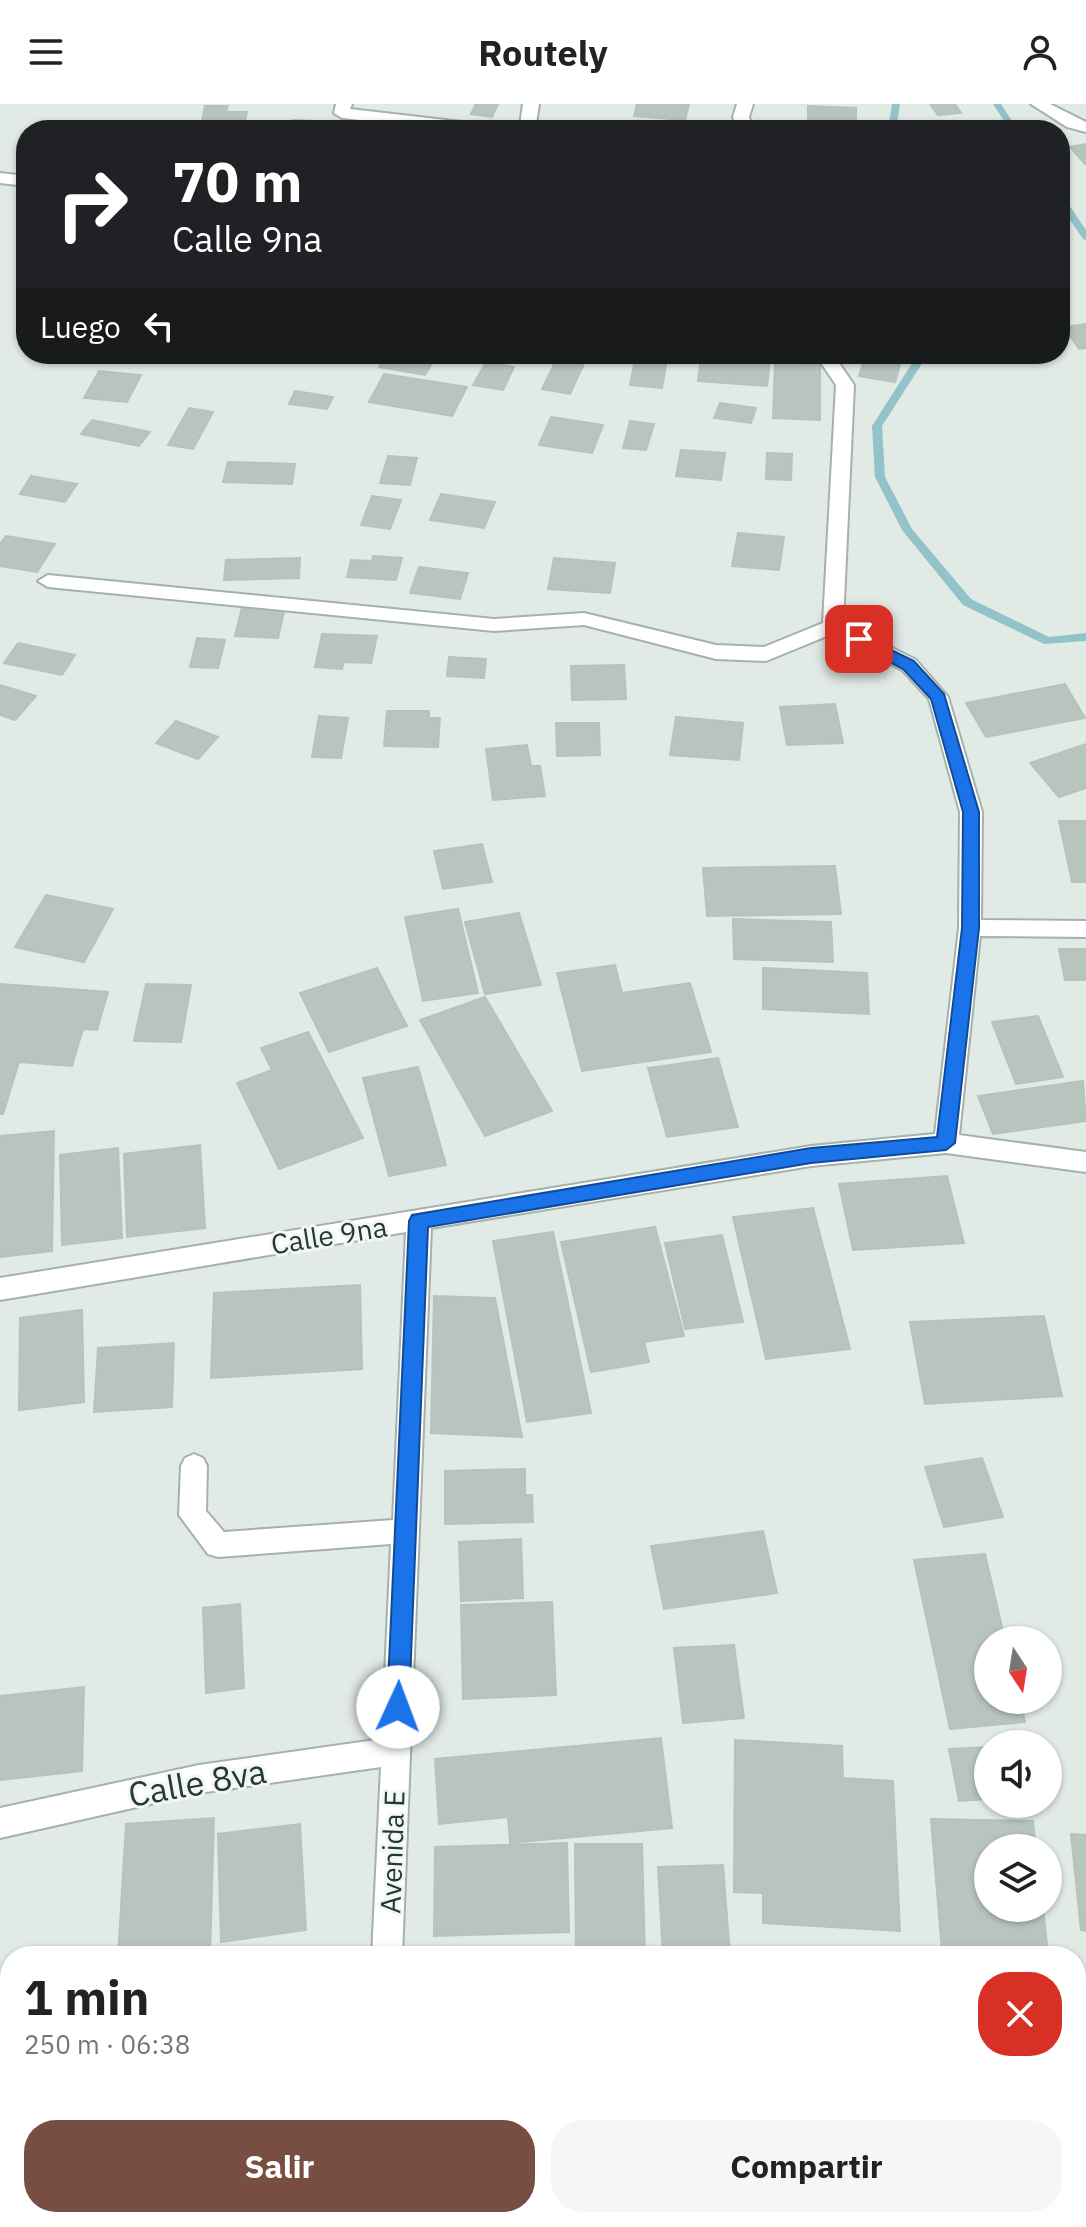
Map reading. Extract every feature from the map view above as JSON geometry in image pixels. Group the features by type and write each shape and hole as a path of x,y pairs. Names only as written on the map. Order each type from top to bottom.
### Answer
{"street":[{"path":"344,104 342,113 402,120"},
{"path":"1039,104 1065,120"},
{"path":"831,364 845,385 833,626"},
{"path":"48,581 494,625 584,619 716,652 766,654 833,626 909,665 938,697 971,812 970,928 946,1143"},
{"path":"970,928 1086,929"},
{"name":"Calle 9na","path":"0,1289 811,1156 946,1143 1086,1162"},
{"name":"Avenida E","path":"387,1946 419,1221"},
{"path":"194,1466 192,1515 218,1545 405,1531"},
{"name":"Calle 8va","path":"0,1823 199,1779 396,1751"}],"building":[{"path":"476,104 498,104 492,117 471,114"},
{"path":"637,104 689,104 685,120 634,116"},
{"path":"930,104 955,104 961,113 938,115"},
{"path":"205,106 228,106 226,112 247,112 245,120 202,120"},
{"path":"808,106 856,108 856,120 808,120"},
{"path":"1086,144 1086,164 1085,164 1070,147"},
{"path":"1086,324 1086,348 1079,349 1070,336 1070,326"},
{"path":"381,364 432,364 425,375 379,367"},
{"path":"485,364 514,367 503,390 473,385"},
{"path":"554,364 584,364 570,394 542,389"},
{"path":"634,364 666,364 662,388 630,385"},
{"path":"700,364 770,364 767,386 698,381"},
{"path":"775,364 820,364 820,420 773,418"},
{"path":"863,364 900,364 895,382 859,376"},
{"path":"99,371 141,375 127,402 84,398"},
{"path":"384,374 467,387 452,416 369,402"},
{"path":"295,391 333,397 327,409 289,404"},
{"path":"720,403 756,408 751,423 714,418"},
{"path":"189,408 213,412 193,449 168,445"},
{"path":"551,417 603,425 592,453 539,445"},
{"path":"92,420 150,432 139,446 81,434"},
{"path":"630,421 654,424 646,450 623,448"},
{"path":"681,450 725,453 721,480 676,476"},
{"path":"767,453 792,454 791,480 766,479"},
{"path":"388,456 417,458 410,485 380,483"},
{"path":"228,462 295,464 292,484 223,482"},
{"path":"31,476 77,484 65,502 20,494"},
{"path":"441,494 495,502 484,528 430,520"},
{"path":"372,496 401,500 390,529 361,525"},
{"path":"738,533 784,537 779,570 732,566"},
{"path":"6,536 55,544 37,572 0,566 0,544"},
{"path":"373,556 402,558 396,580 347,577 351,560 372,561"},
{"path":"300,558 299,578 224,580 226,560"},
{"path":"554,558 615,563 610,593 548,589"},
{"path":"419,567 468,573 460,599 410,593"},
{"path":"242,607 285,608 278,638 235,636"},
{"path":"322,634 377,636 371,663 344,662 342,669 315,667"},
{"path":"197,638 225,640 218,668 190,667"},
{"path":"18,643 75,655 62,675 4,663"},
{"path":"449,657 486,659 484,678 447,676"},
{"path":"624,665 626,699 572,700 571,666"},
{"path":"1065,684 1085,718 986,737 966,703"},
{"path":"0,685 36,696 15,720 0,715"},
{"path":"835,704 843,743 787,745 780,707"},
{"path":"387,711 429,711 429,718 440,718 438,747 384,746"},
{"path":"319,716 348,718 341,758 312,757"},
{"path":"676,717 743,723 739,760 670,755"},
{"path":"176,721 218,737 198,759 156,743"},
{"path":"556,723 599,723 600,755 557,756"},
{"path":"1086,744 1086,788 1059,797 1030,763"},
{"path":"527,745 531,766 540,766 545,796 493,800 486,749"},
{"path":"1059,821 1086,821 1086,882 1072,882"},
{"path":"482,844 492,882 443,889 434,851"},
{"path":"835,866 841,914 707,916 703,868"},
{"path":"46,895 113,909 84,962 15,947"},
{"path":"458,909 478,993 423,1001 405,917"},
{"path":"519,913 541,985 485,994 465,922"},
{"path":"733,919 831,922 833,962 734,959"},
{"path":"1059,949 1086,949 1086,980 1065,980"},
{"path":"615,965 622,993 690,983 711,1052 582,1071 557,973"},
{"path":"377,968 407,1026 329,1052 300,993"},
{"path":"763,968 867,973 869,1014 763,1009"},
{"path":"0,984 108,992 97,1030 83,1029 72,1066 19,1062 3,1114 0,1114"},
{"path":"146,984 191,985 181,1042 134,1041"},
{"path":"485,997 552,1111 485,1136 420,1020"},
{"path":"1038,1016 1063,1077 1016,1084 992,1022"},
{"path":"308,1032 363,1138 279,1169 237,1083 272,1070 261,1048"},
{"path":"718,1058 738,1127 667,1137 648,1068"},
{"path":"418,1067 446,1165 389,1176 363,1078"},
{"path":"1083,1081 1086,1121 993,1134 978,1096"},
{"path":"54,1131 52,1251 0,1257 0,1136"},
{"path":"200,1145 205,1228 127,1237 124,1154"},
{"path":"118,1148 122,1238 62,1245 60,1155"},
{"path":"947,1176 964,1243 853,1250 839,1184"},
{"path":"813,1208 850,1349 766,1359 733,1217"},
{"path":"655,1227 684,1336 644,1342 649,1362 591,1372 561,1242"},
{"path":"553,1232 591,1413 527,1422 493,1241"},
{"path":"722,1235 743,1322 685,1329 665,1243"},
{"path":"360,1285 362,1369 211,1378 214,1293"},
{"path":"434,1296 495,1298 522,1437 431,1433"},
{"path":"82,1310 84,1402 19,1410 20,1318"},
{"path":"1044,1316 1062,1396 925,1404 910,1322"},
{"path":"174,1343 172,1407 94,1412 98,1348"},
{"path":"982,1458 1003,1517 944,1527 925,1467"},
{"path":"525,1469 525,1495 532,1495 533,1522 445,1524 445,1471"},
{"path":"763,1531 777,1593 664,1609 651,1546"},
{"path":"521,1539 523,1598 461,1601 459,1542"},
{"path":"985,1554 1002,1626 974,1626 974,1714 1023,1714 1025,1722 950,1729 914,1560"},
{"path":"552,1602 556,1695 463,1699 461,1605"},
{"path":"240,1604 244,1688 206,1693 203,1608"},
{"path":"734,1645 744,1718 683,1723 674,1648"},
{"path":"84,1687 82,1771 0,1780 0,1696"},
{"path":"661,1738 672,1828 510,1843 508,1817 439,1824 435,1759"},
{"path":"735,1740 842,1746 843,1778 893,1781 900,1931 763,1923 763,1893 734,1892"},
{"path":"974,1748 974,1800 959,1801 949,1749"},
{"path":"214,1818 210,1946 119,1946 126,1824"},
{"path":"931,1819 1033,1821 1034,1834 974,1834 974,1922 1045,1922 1047,1946 942,1946"},
{"path":"300,1824 306,1930 221,1942 218,1834"},
{"path":"1071,1834 1086,1835 1086,1931 1081,1930"},
{"path":"567,1843 569,1932 434,1936 435,1847"},
{"path":"575,1844 642,1844 645,1946 576,1946"},
{"path":"723,1865 729,1946 662,1946 658,1867"}],"waterway":[{"path":"894,120 896,104"},
{"path":"997,104 1007,120"},
{"path":"1070,213 1086,237"},
{"path":"917,364 877,426 880,477 907,530 967,602 1048,641 1086,637"}],"route":[{"path":"398,1707 419,1221 811,1156 946,1143 970,928 971,812 938,697 909,665 859,639"}]}
